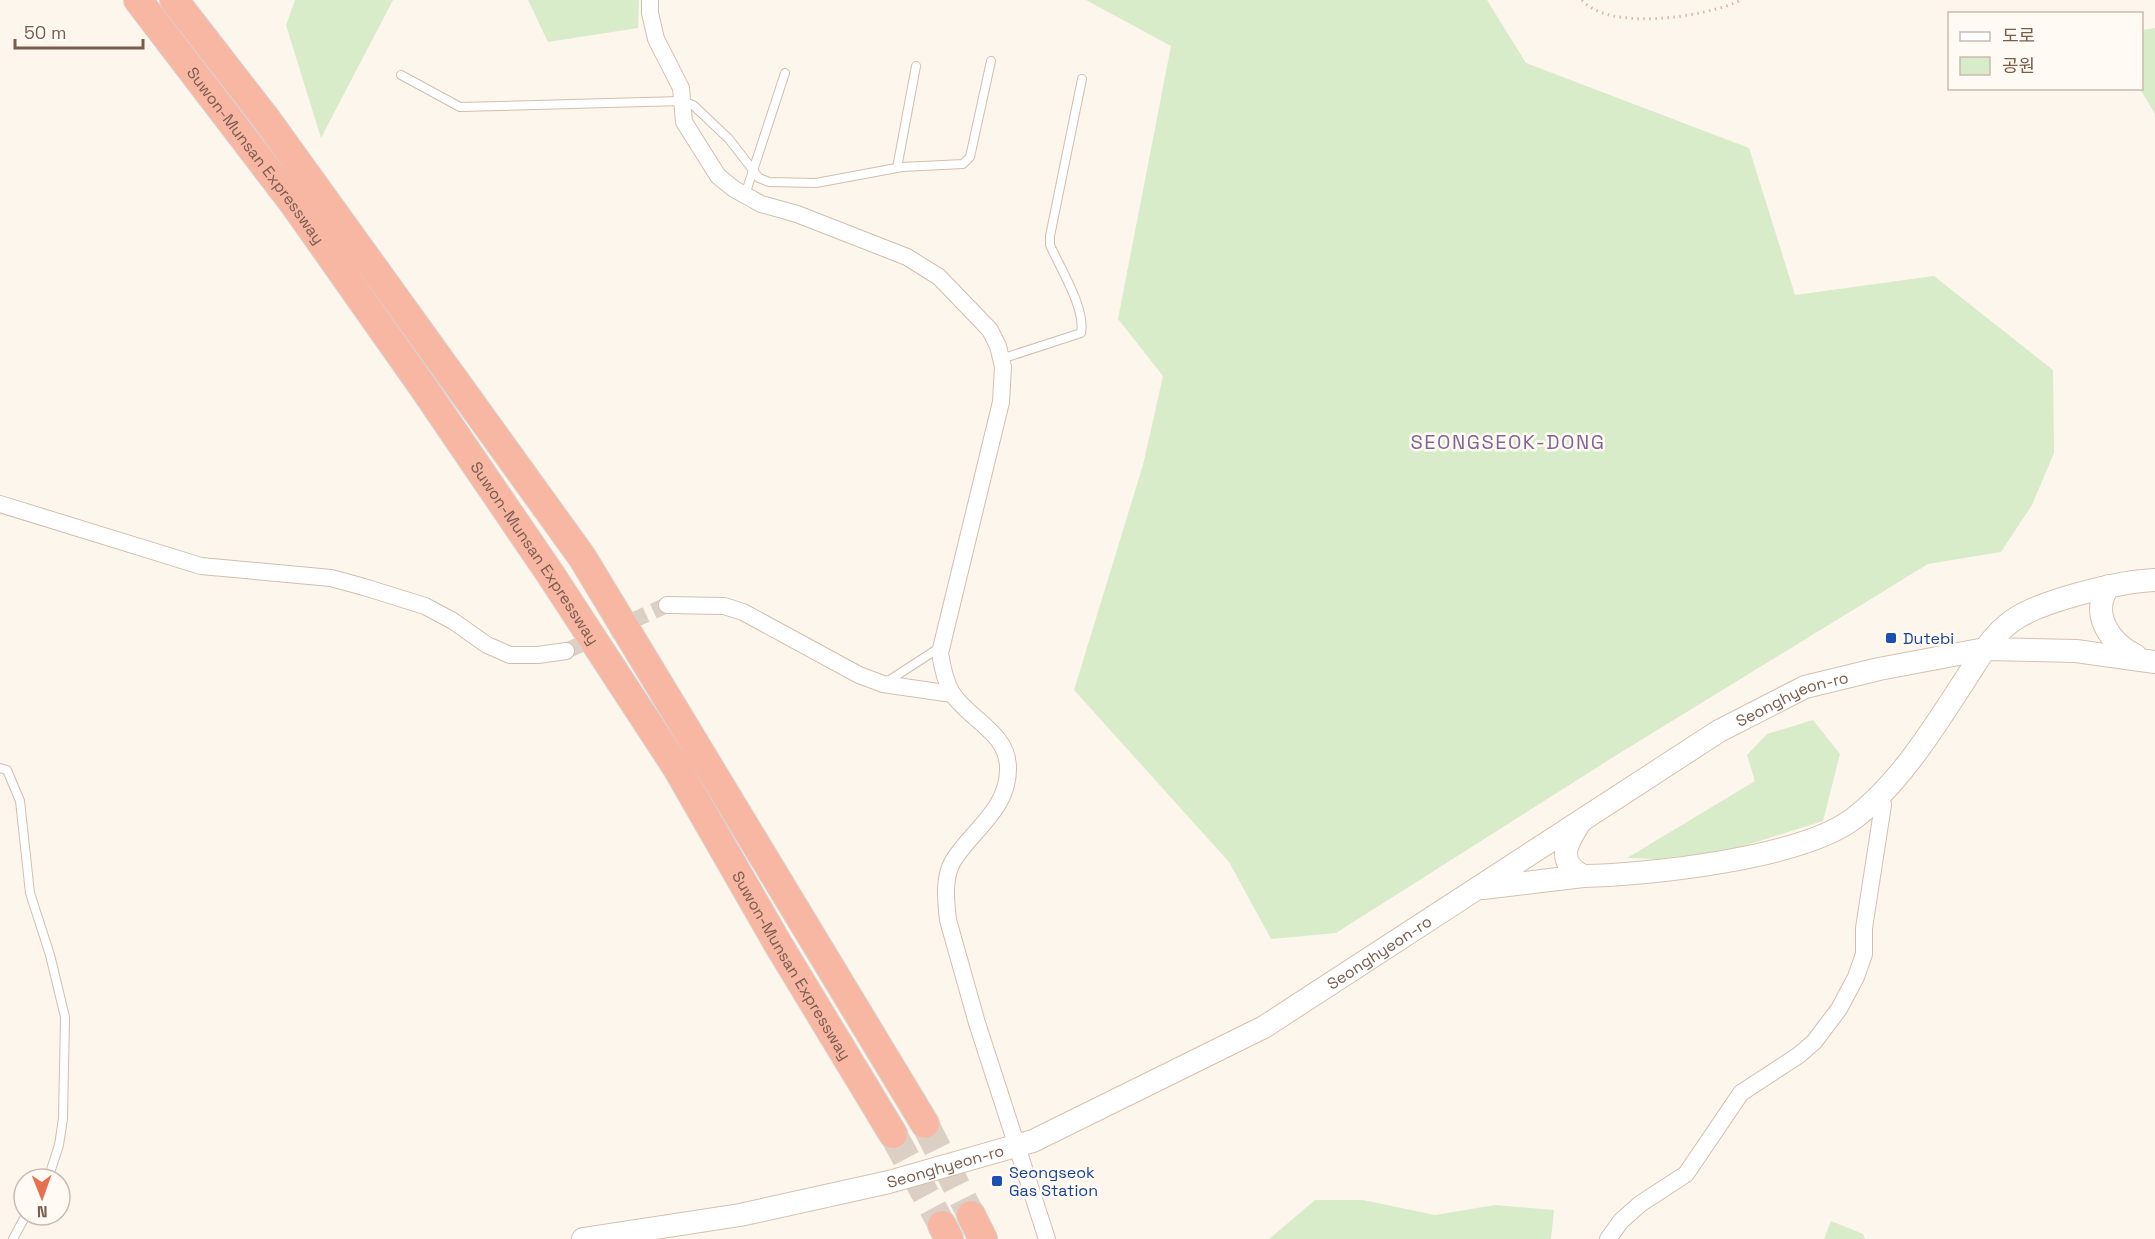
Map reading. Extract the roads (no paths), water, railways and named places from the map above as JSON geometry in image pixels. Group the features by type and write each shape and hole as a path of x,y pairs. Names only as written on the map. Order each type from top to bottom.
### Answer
{"highway":[{"name":"Suwon-Munsan Expressway","path":"138,0 294,204 423,387 557,584 677,768 778,944 893,1134"},
{"name":"Suwon-Munsan Expressway","path":"174,0 267,120 582,557 926,1124"}],"main road":[{"path":"1473,890 1524,881 1650,872 1731,859 1798,844 1836,830 1853,819 1881,793 1918,748 1985,649 2013,620 2109,586 2155,580"},
{"path":"2109,586 2103,597 2106,630 2116,644 2151,661"},
{"name":"Seonghyeon-ro","path":"583,1239 683,1228 889,1182 1033,1141 1264,1027 1583,817 1719,731 1805,687 1879,669 1985,649 2076,651 2151,661"},
{"path":"1583,817 1572,835 1566,860 1574,871 1583,876"}],"street":[{"path":"650,0 650,13 656,39 681,88 684,122 718,176 761,204 797,214 907,256 939,277 990,330 1001,359 1001,402 942,646 942,668 952,694 1002,745 1009,770 1004,793 988,820 952,862 947,880 946,904 948,920 977,1023 1047,1239"},
{"path":"0,504 201,566 331,578 364,587 425,606 487,645 510,655 538,655 566,651"},
{"path":"667,605 724,606 743,612 859,675 883,684 952,694"},
{"path":"1608,1239 1621,1221 1640,1204 1686,1174 1741,1093 1799,1055 1814,1042 1839,1009 1856,977 1864,954 1864,928 1883,805 1881,793"}],"lane":[{"path":"401,75 460,107 681,101 693,105 729,139 759,178 792,183 816,183 897,168 963,164 970,158 991,61"},
{"path":"897,168 916,66"},
{"path":"745,195 784,73"},
{"path":"1001,359 1081,333 1079,309 1050,245 1050,236 1082,79"},
{"path":"883,684 942,646"},
{"path":"0,768 7,770 20,801 30,893 50,955 65,1017 63,1119 59,1145 52,1167"}],"tunnel":[{"path":"566,651 667,605"},
{"path":"925,1124 971,1215"},
{"path":"893,1134 942,1225"}],"place":[{"name":"Dutebi","path":"1891,638"},
{"name":"Seongseok Gas Station","path":"997,1181"}],"district":[{"name":"SEONGSEOK-DONG","path":"1508,442"}]}
